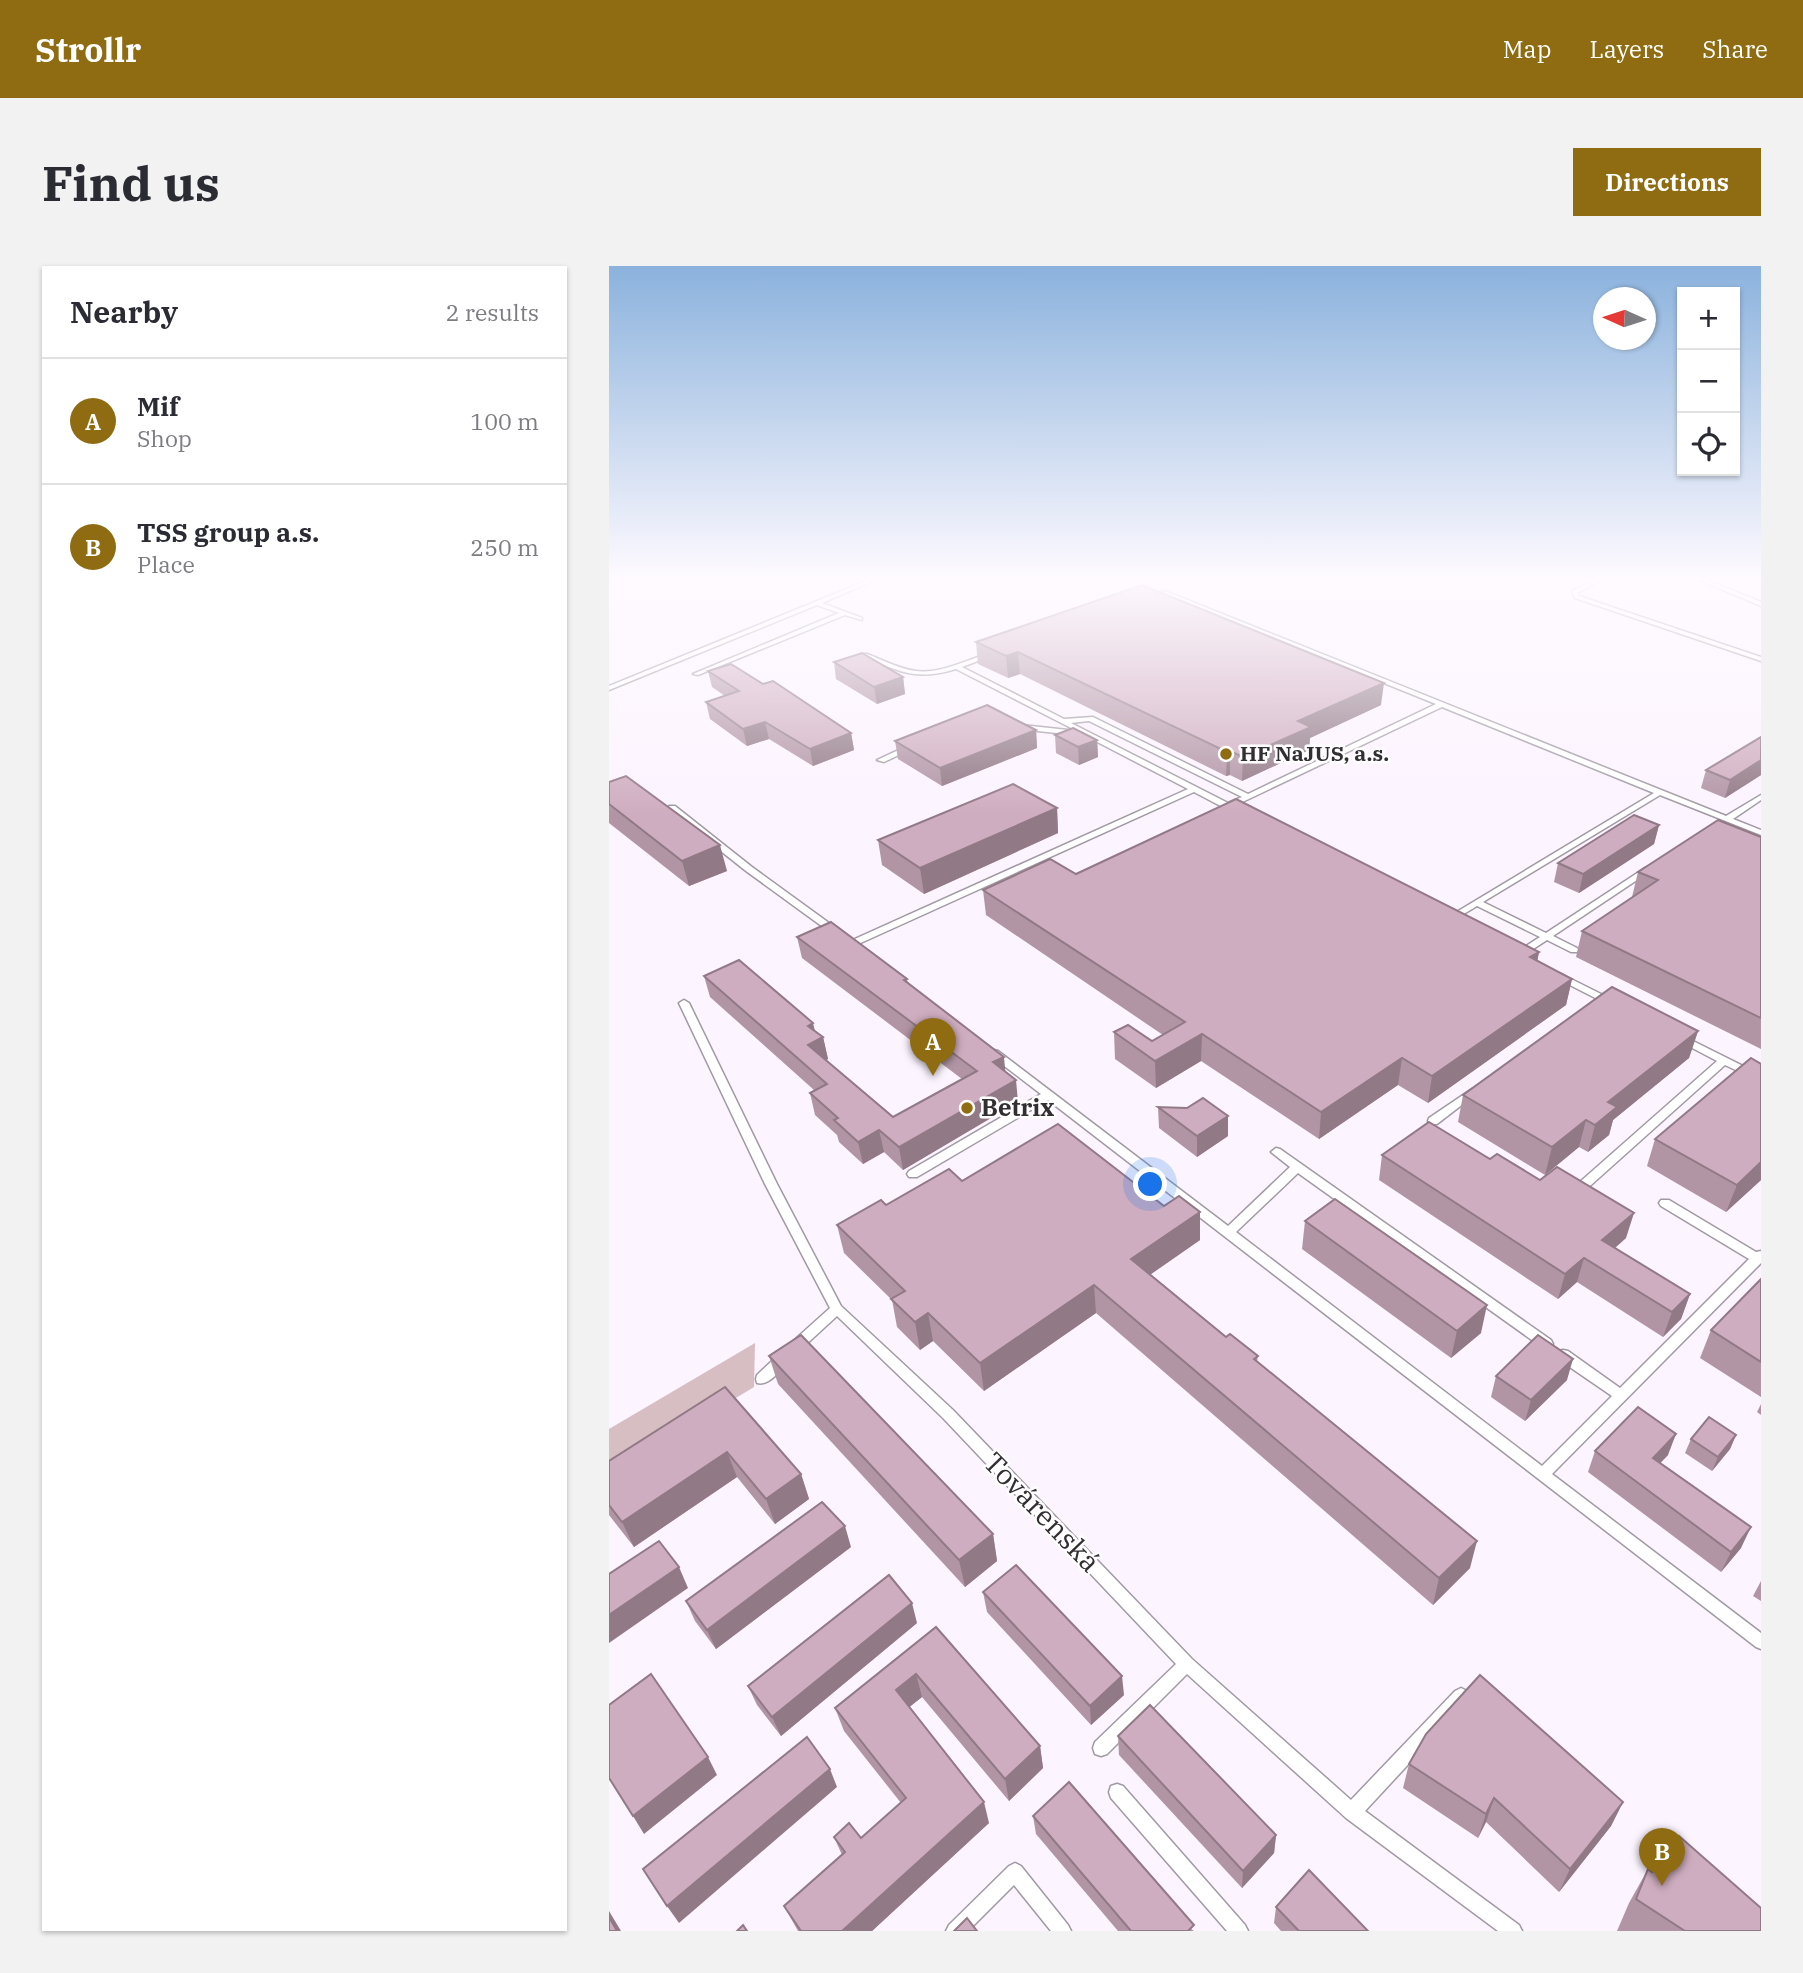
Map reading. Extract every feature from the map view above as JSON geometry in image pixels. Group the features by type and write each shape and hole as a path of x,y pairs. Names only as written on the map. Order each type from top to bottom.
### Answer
{"lane":[{"path":"609,688 681,659"},
{"path":"696,674 733,659"},
{"path":"875,659 917,675 933,674 977,659"},
{"path":"1329,659 1761,833"},
{"path":"956,666 1241,813"},
{"path":"1229,806 1442,704"},
{"path":"1063,721 1090,719 1249,797"},
{"path":"1016,724 1027,729 1088,734"},
{"path":"881,760 919,745"},
{"path":"851,944 1195,789"},
{"path":"1450,919 1660,792"},
{"path":"1727,819 1761,797"},
{"path":"673,808 748,869 862,952"},
{"path":"1518,955 1655,866"},
{"path":"1477,903 1574,950"},
{"path":"1437,913 1461,925"},
{"path":"1507,949 1530,961"},
{"path":"1554,973 1626,1010"},
{"path":"1590,1006 1601,997"},
{"name":"Továrenská","path":"684,1003 771,1184 837,1309 948,1414 1187,1664 1352,1812 1513,1931"},
{"path":"1675,1035 1761,1079"},
{"path":"983,1045 1761,1642"},
{"path":"1576,1192 1724,1060"},
{"path":"1433,1121 1478,1088"},
{"path":"913,1174 1048,1095"},
{"path":"1276,1152 1621,1396"},
{"path":"1228,1233 1297,1167"},
{"path":"1543,1474 1759,1257 1665,1203"},
{"path":"762,1379 837,1309"},
{"path":"1101,1748 1187,1664"},
{"path":"1352,1812 1461,1696"},
{"path":"1117,1791 1239,1931"},
{"path":"955,1931 1015,1872 1062,1931"}],"shaded area":[{"path":"755,1343 754,1387 609,1475 609,1429"}],"building":[{"path":"844,659 872,659 903,677 874,687 834,662"},
{"path":"1032,659 1324,659 1384,683 1298,721 1311,727 1243,757 1227,752"},
{"path":"731,664 763,684 773,681 851,733 810,749 765,722 743,729 706,702 739,691 708,671"},
{"path":"987,705 1036,730 940,768 895,741"},
{"path":"1073,728 1097,740 1078,747 1055,735"},
{"path":"1761,737 1761,760 1730,780 1706,770"},
{"path":"626,776 720,845 682,861 609,804 609,782"},
{"path":"1013,784 1057,808 920,868 878,840"},
{"path":"1236,799 1539,952 1530,957 1572,979 1432,1076 1402,1058 1321,1112 1202,1034 1155,1061 1114,1032 1128,1025 1152,1041 1185,1022 983,890 1050,859 1076,874"},
{"path":"1634,815 1659,825 1583,874 1558,863"},
{"path":"1718,820 1761,837 1761,1018 1582,931 1658,880 1638,872"},
{"path":"831,922 1004,1057 993,1062 1016,1080 899,1147 879,1130 858,1142 834,1120 838,1118 810,1093 827,1084 704,976 739,960 813,1023 808,1026 823,1037 808,1045 893,1117 977,1071 797,937"},
{"path":"1612,987 1698,1031 1608,1102 1617,1107 1595,1125 1586,1120 1552,1147 1463,1095"},
{"path":"1751,1058 1761,1064 1761,1162 1737,1185 1655,1139"},
{"path":"1203,1098 1228,1116 1197,1136 1158,1107 1187,1108"},
{"path":"1429,1122 1490,1159 1497,1154 1540,1180 1557,1167 1634,1213 1602,1240 1690,1294 1672,1312 1584,1258 1565,1274 1382,1155"},
{"path":"1058,1124 1164,1206 1179,1196 1200,1212 1131,1259 1226,1337 1230,1334 1258,1356 1254,1359 1477,1541 1439,1578 1094,1285 980,1363 928,1313 915,1322 891,1299 905,1291 837,1225 881,1200 886,1205 949,1169 962,1181"},
{"path":"1335,1199 1487,1305 1457,1331 1305,1221"},
{"path":"1761,1279 1761,1362 1711,1330"},
{"path":"801,1335 993,1534 959,1560 769,1356"},
{"path":"1538,1335 1573,1359 1531,1400 1496,1376"},
{"path":"725,1387 801,1474 766,1499 727,1452 622,1522 609,1505 609,1461"},
{"path":"1638,1407 1676,1434 1653,1458 1751,1527 1731,1552 1595,1451"},
{"path":"1709,1417 1736,1435 1718,1457 1691,1439"},
{"path":"822,1502 845,1526 707,1630 686,1601"},
{"path":"659,1541 679,1567 609,1615 609,1574"},
{"path":"1016,1565 1122,1676 1090,1706 983,1592"},
{"path":"889,1575 912,1603 772,1717 748,1686"},
{"path":"936,1627 1040,1746 1005,1779 916,1674 896,1690 984,1802 842,1931 801,1931 784,1906 845,1852 834,1837 849,1823 861,1838 906,1798 835,1708"},
{"path":"651,1674 708,1757 633,1816 609,1778 609,1705"},
{"path":"1480,1675 1623,1802 1570,1869 1494,1798 1486,1814 1409,1764 1426,1734"},
{"path":"1150,1705 1276,1835 1243,1871 1118,1736"},
{"path":"807,1737 830,1769 667,1906 643,1869"},
{"path":"1069,1782 1194,1925 1188,1931 1131,1931 1033,1816"},
{"path":"1679,1836 1761,1908 1761,1931 1685,1931 1636,1899 1648,1869 1652,1872"},
{"path":"1309,1870 1368,1931 1299,1931 1276,1907"},
{"path":"609,1917 617,1931 609,1931"},
{"path":"967,1918 977,1931 954,1931"}],"place":[{"name":"HF NaJUS, a.s.","path":"1226,754"},
{"name":"Mif","path":"933,1076"},
{"name":"Betrix","path":"967,1108"},
{"name":"TSS group a.s.","path":"1662,1886"}]}
